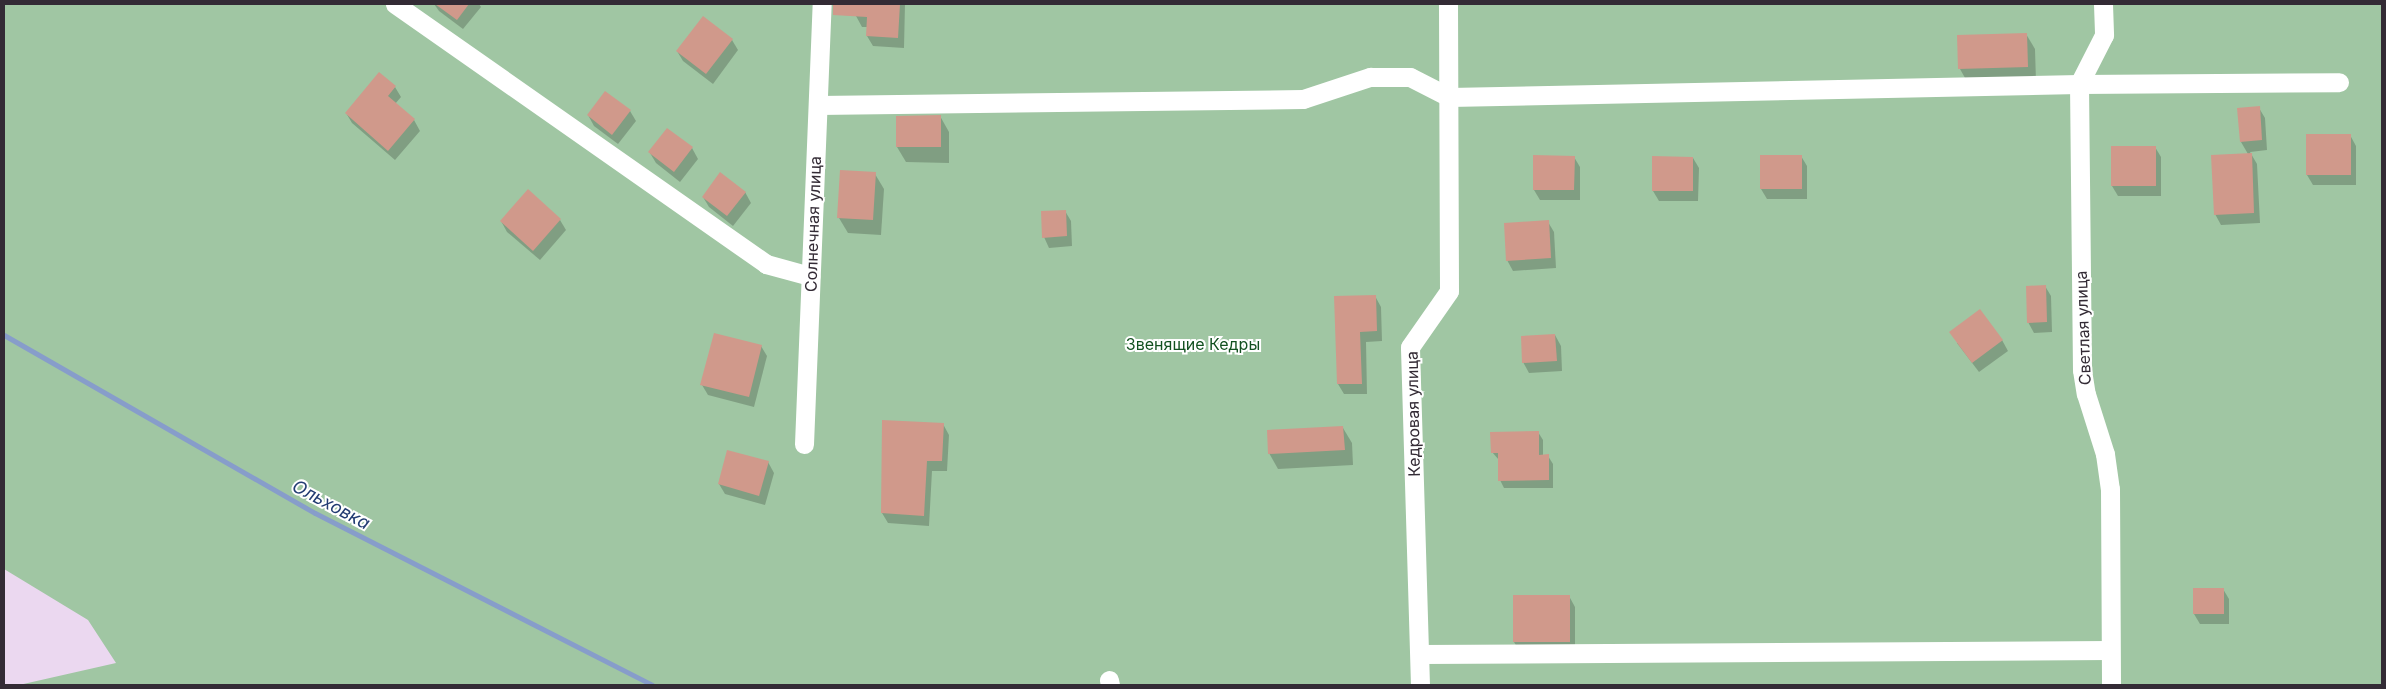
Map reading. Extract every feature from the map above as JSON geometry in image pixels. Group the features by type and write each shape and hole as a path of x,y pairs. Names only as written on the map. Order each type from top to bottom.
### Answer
{"street":[{"path":"395,4 766,264 810,276"},
{"name":"Солнечная улица","path":"804,444 822,4"},
{"name":"Кедровая улица","path":"1420,685 1410,347 1449,291 1448,4"},
{"name":"Светлая улица","path":"2103,4 2104,35 2079,84 2082,370 2086,394 2105,454 2110,489 2111,685"},
{"path":"818,105 1303,99 1370,77 1410,77 1449,97 2079,84 2339,82"},
{"path":"1420,654 2110,650"}],"green space":[{"name":"Звенящие Кедры","path":"4,4 2382,4 2382,685 19,685 116,663 88,620 4,569"}],"building":[{"path":"435,4 469,4 457,20"},
{"path":"833,4 900,4 898,38 866,36 867,17 833,15"},
{"path":"703,16 733,39 706,74 676,51"},
{"path":"2027,33 2028,67 1958,69 1957,35"},
{"path":"379,72 396,86 388,96 415,119 388,151 345,113"},
{"path":"605,91 631,110 612,135 587,115"},
{"path":"2260,106 2262,140 2240,142 2237,108"},
{"path":"941,115 941,147 896,147 896,116"},
{"path":"667,128 693,147 674,172 648,152"},
{"path":"2306,134 2351,134 2351,175 2306,175"},
{"path":"2111,146 2156,146 2156,186 2111,186"},
{"path":"2252,153 2254,213 2214,215 2211,155"},
{"path":"1533,155 1575,156 1574,190 1533,190"},
{"path":"1760,155 1802,155 1802,189 1760,189"},
{"path":"1652,156 1693,157 1693,191 1652,191"},
{"path":"840,170 876,172 873,220 837,218"},
{"path":"720,172 746,192 727,216 702,197"},
{"path":"528,189 561,219 533,251 500,221"},
{"path":"1066,210 1067,236 1042,238 1041,211"},
{"path":"1549,220 1551,258 1506,261 1504,223"},
{"path":"2046,285 2047,322 2027,323 2026,286"},
{"path":"1376,295 1377,331 1360,332 1362,384 1337,384 1334,296"},
{"path":"1980,309 2003,340 1972,363 1949,332"},
{"path":"714,333 762,345 749,397 700,385"},
{"path":"1555,334 1557,361 1522,363 1521,336"},
{"path":"882,420 944,423 942,461 927,461 924,516 881,513"},
{"path":"1343,426 1345,450 1268,454 1267,430"},
{"path":"1539,431 1539,455 1549,454 1549,480 1498,481 1498,453 1491,453 1490,432"},
{"path":"727,450 769,461 759,496 718,484"},
{"path":"2193,588 2224,588 2224,614 2193,614"},
{"path":"1513,595 1570,595 1570,642 1513,642"}],"waterway":[{"name":"Ольховка","path":"4,335 315,513 652,685"}]}
